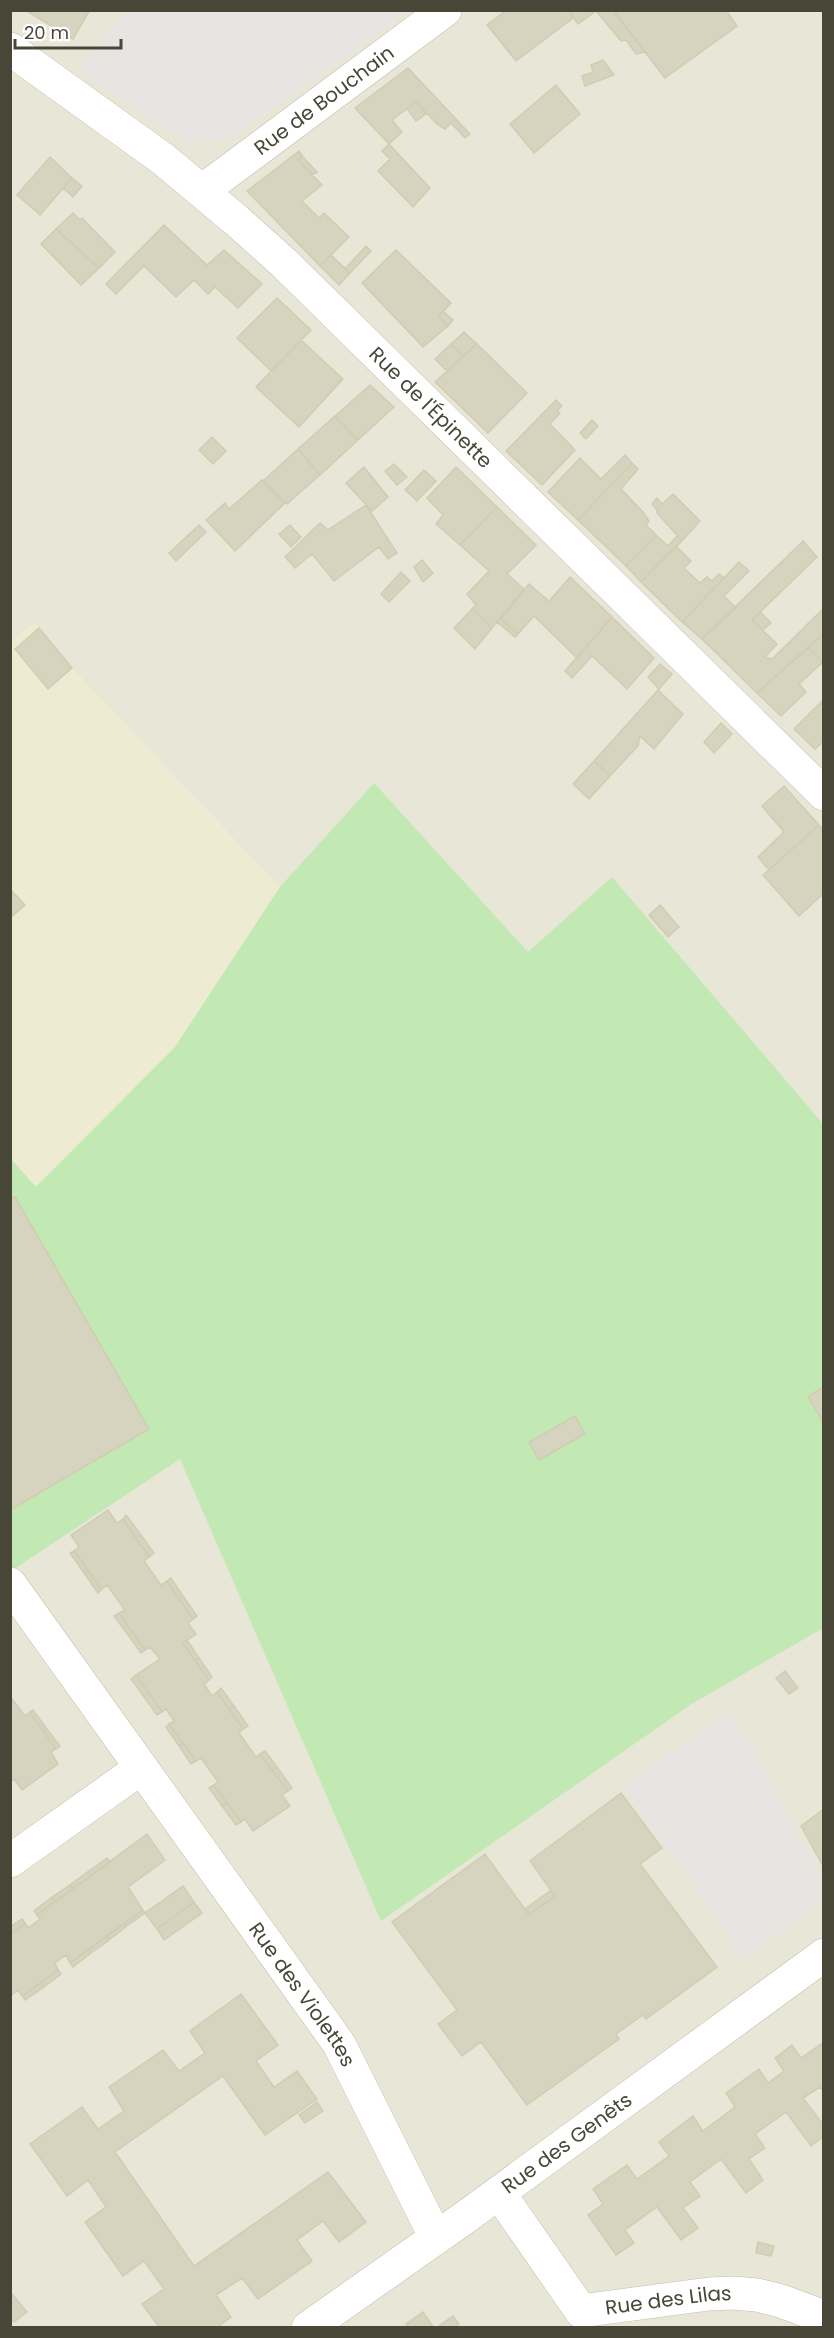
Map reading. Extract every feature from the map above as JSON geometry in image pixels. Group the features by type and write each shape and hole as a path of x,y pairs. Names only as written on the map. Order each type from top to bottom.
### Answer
{"street":[{"name":"Rue de Bouchain","path":"202,191 445,10"},
{"name":"Rue de l'Épinette","path":"10,49 163,159 284,263 824,794"},
{"name":"Rue des Violettes","path":"10,1584 339,2044 436,2238"},
{"path":"10,1861 141,1768"},
{"name":"Rue des Genêts","path":"308,2328 499,2193 824,1955"},
{"name":"Rue des Lilas","path":"499,2193 576,2319 709,2294 734,2293 757,2295 781,2301 824,2317"}],"shaded area":[{"path":"11,11 823,11 823,2327 11,2327"},
{"path":"128,11 409,11 234,135 191,143 77,71 104,36"},
{"path":"35,623 72,668 280,887 175,1047 35,1187 10,1158 10,642"},
{"path":"732,1710 823,1879 823,1903 745,1958 623,1786"}],"green space":[{"path":"374,783 528,952 612,877 823,1124 823,1628 690,1705 381,1921 180,1459 11,1571 10,1158 36,1187 175,1047 280,887"}],"building":[{"path":"25,10 90,10 73,39"},
{"path":"507,10 568,10 573,18 516,61 487,25"},
{"path":"568,10 614,10 645,52 636,54 626,40 621,41 596,11 578,24"},
{"path":"616,10 726,10 737,26 665,78 614,12"},
{"path":"603,60 614,75 585,86 582,76 593,72 591,65"},
{"path":"408,68 470,134 465,138 451,123 445,129 416,102 392,120 402,132 389,144 355,108"},
{"path":"556,85 580,114 534,153 510,124"},
{"path":"416,102 426,114 416,121 407,109"},
{"path":"389,144 430,188 413,207 378,171 390,159 382,151"},
{"path":"299,151 303,157 298,160 322,185 302,201 319,218 324,213 349,237 320,266 247,191"},
{"path":"50,157 72,178 40,215 17,195"},
{"path":"303,157 317,172 312,175 298,160"},
{"path":"72,178 82,186 73,197 63,188"},
{"path":"73,213 80,220 82,218 115,252 99,268 56,229"},
{"path":"164,225 207,265 224,250 262,284 238,308 215,287 208,294 194,280 176,297 144,266 116,294 106,284"},
{"path":"56,229 99,268 81,285 41,244"},
{"path":"366,246 371,251 350,273 345,269"},
{"path":"396,250 451,303 439,316 448,326 423,347 362,283"},
{"path":"331,255 350,273 339,285 320,266"},
{"path":"277,298 311,330 271,371 237,338"},
{"path":"443,311 453,320 448,326 439,316"},
{"path":"464,332 477,344 463,356 451,344"},
{"path":"301,340 343,379 299,427 256,387"},
{"path":"451,344 463,356 447,371 435,359"},
{"path":"477,344 527,393 488,433 435,382"},
{"path":"370,385 394,407 358,440 335,416"},
{"path":"556,400 562,406 557,410 560,413 550,424 575,450 542,485 506,451"},
{"path":"335,416 358,440 320,475 298,449"},
{"path":"592,420 598,426 586,439 580,433"},
{"path":"212,437 226,451 213,464 199,450"},
{"path":"298,449 320,475 287,504 263,481"},
{"path":"625,455 632,463 578,520 548,492 580,458 601,479"},
{"path":"632,463 638,469 621,489 643,512 649,521 646,525 656,535 626,566 578,520"},
{"path":"394,464 407,477 397,485 385,471"},
{"path":"364,467 388,497 372,511 346,483"},
{"path":"456,467 497,507 460,545 436,524 443,515 427,498"},
{"path":"424,470 436,481 417,501 405,490"},
{"path":"262,480 285,503 235,551 206,520 225,503 229,509"},
{"path":"673,494 700,521 682,541 652,504 657,498 662,504"},
{"path":"366,505 397,553 388,559 379,547 334,581 312,554 295,568 285,557 320,523 328,530"},
{"path":"497,507 536,545 507,574 524,589 492,628 472,609 476,605 467,594 489,571 460,545"},
{"path":"199,525 206,532 176,561 169,553"},
{"path":"290,525 301,537 291,547 279,534"},
{"path":"656,535 668,546 677,536 682,541 641,582 626,566"},
{"path":"803,541 817,557 752,620 777,644 765,657 772,659 822,610 824,634 757,693 702,639"},
{"path":"676,546 691,561 684,568 700,583 707,577 712,581 719,574 724,578 682,622 641,582"},
{"path":"422,560 433,573 423,582 414,567"},
{"path":"739,562 749,571 724,596 736,608 702,639 682,622"},
{"path":"401,572 410,581 389,602 381,594"},
{"path":"570,577 612,617 577,658 534,616 518,634 501,619 529,584 549,601"},
{"path":"472,609 492,628 475,649 454,628"},
{"path":"760,612 771,623 763,630 752,620"},
{"path":"612,617 654,658 627,689 592,656 572,678 565,671"},
{"path":"501,619 518,634 515,637 497,622"},
{"path":"39,628 72,668 48,689 15,649"},
{"path":"824,634 824,661 823,662 808,647"},
{"path":"808,647 823,662 799,684 806,692 781,716 757,693"},
{"path":"660,664 672,674 659,689 648,677"},
{"path":"658,690 683,714 654,749 640,736 638,746 610,776 594,761"},
{"path":"824,699 824,741 815,749 794,729"},
{"path":"721,723 732,734 714,753 704,742"},
{"path":"594,761 610,776 589,799 573,784"},
{"path":"784,786 819,825 769,870 758,857 784,832 762,806"},
{"path":"819,825 824,831 824,893 799,916 763,875"},
{"path":"10,889 25,905 10,918"},
{"path":"660,905 679,927 668,937 649,915"},
{"path":"15,1197 149,1429 10,1510 10,1199"},
{"path":"824,1387 824,1424 808,1396"},
{"path":"575,1416 585,1434 539,1460 529,1442"},
{"path":"108,1510 117,1523 123,1519 149,1557 144,1561 161,1585 167,1581 193,1619 188,1623 196,1634 183,1643 209,1680 204,1684 212,1696 217,1692 243,1729 239,1733 256,1757 260,1754 288,1791 282,1795 290,1806 253,1831 245,1819 241,1822 214,1785 218,1782 201,1758 196,1761 169,1724 174,1721 166,1709 162,1712 136,1675 160,1659 150,1647 145,1650 119,1613 125,1610 107,1585 101,1590 74,1551 79,1547 71,1535"},
{"path":"126,1515 141,1535 136,1538 123,1519"},
{"path":"141,1535 154,1553 149,1557 136,1538"},
{"path":"74,1551 88,1570 84,1573 70,1553"},
{"path":"88,1570 101,1590 98,1593 84,1573"},
{"path":"171,1578 183,1596 179,1599 167,1581"},
{"path":"183,1596 197,1616 193,1619 179,1599"},
{"path":"119,1613 132,1632 128,1635 114,1616"},
{"path":"132,1632 145,1650 141,1653 128,1635"},
{"path":"187,1640 199,1658 195,1661 183,1643"},
{"path":"199,1658 212,1677 209,1680 195,1661"},
{"path":"785,1671 798,1688 789,1694 776,1678"},
{"path":"136,1675 149,1693 144,1697 131,1679"},
{"path":"221,1688 234,1706 229,1709 217,1692"},
{"path":"149,1693 162,1712 157,1715 144,1697"},
{"path":"10,1696 25,1716 30,1712 56,1749 51,1752 58,1764 22,1790 14,1779 10,1782"},
{"path":"234,1706 248,1726 243,1729 229,1709"},
{"path":"33,1710 47,1729 43,1731 30,1712"},
{"path":"169,1724 183,1743 179,1746 166,1727"},
{"path":"47,1729 60,1746 56,1749 43,1731"},
{"path":"183,1743 196,1761 191,1764 179,1746"},
{"path":"265,1751 277,1767 272,1770 260,1754"},
{"path":"277,1767 292,1788 288,1791 272,1770"},
{"path":"214,1785 227,1803 222,1806 209,1788"},
{"path":"621,1793 662,1848 640,1864 717,1967 646,2019 643,2015 616,2034 619,2039 527,2105 481,2042 462,2056 438,2024 457,2010 392,1922 485,1854 529,1915 555,1896 530,1861"},
{"path":"227,1803 241,1822 236,1825 222,1806"},
{"path":"824,1809 824,1868 801,1826"},
{"path":"147,1834 165,1860 128,1887 143,1910 70,1963 66,1955 55,1963 58,1970 22,1996 18,1990 10,1996 10,1934 25,1923 28,1928 40,1919 37,1915"},
{"path":"107,1858 110,1862 91,1876 89,1871"},
{"path":"89,1871 91,1876 73,1889 70,1885"},
{"path":"70,1885 73,1889 55,1902 52,1897"},
{"path":"183,1886 194,1902 157,1929 145,1913"},
{"path":"551,1890 555,1896 529,1915 525,1909"},
{"path":"52,1897 55,1902 37,1915 34,1911"},
{"path":"194,1902 202,1913 164,1940 157,1929"},
{"path":"143,1910 145,1913 127,1926 125,1923"},
{"path":"22,1919 25,1923 10,1934 10,1927"},
{"path":"125,1923 127,1926 109,1940 106,1936"},
{"path":"106,1936 109,1940 91,1953 89,1949"},
{"path":"89,1949 91,1953 73,1967 70,1963"},
{"path":"58,1970 61,1974 44,1987 41,1983"},
{"path":"41,1983 44,1987 25,2000 22,1996"},
{"path":"241,1994 278,2045 256,2061 274,2087 297,2071 317,2099 265,2135 223,2076 115,2152 194,2266 328,2172 366,2222 339,2242 323,2221 297,2240 312,2261 258,2299 242,2278 216,2295 231,2317 216,2328 160,2328 142,2304 164,2289 144,2261 123,2276 85,2222 106,2207 88,2180 67,2196 30,2144 82,2107 98,2129 124,2111 109,2087 163,2050 179,2071 205,2053 190,2031"},
{"path":"824,2042 824,2092 820,2087 803,2098 824,2126 824,2136 811,2146 786,2112 755,2134 765,2148 749,2159 763,2180 746,2193 721,2159 690,2182 700,2196 683,2208 698,2228 681,2240 657,2207 625,2230 634,2243 616,2255 588,2215 603,2204 593,2189 627,2165 637,2179 669,2156 659,2142 693,2116 703,2131 735,2107 726,2093 759,2069 768,2083 784,2071 775,2058 792,2045 801,2058"},
{"path":"317,2102 323,2111 305,2123 299,2115"},
{"path":"758,2242 774,2246 771,2256 756,2253"},
{"path":"10,2292 27,2312 14,2322 10,2317"},
{"path":"423,2312 434,2328 409,2328 406,2324"},
{"path":"453,2316 459,2324 454,2328 436,2328"}]}
